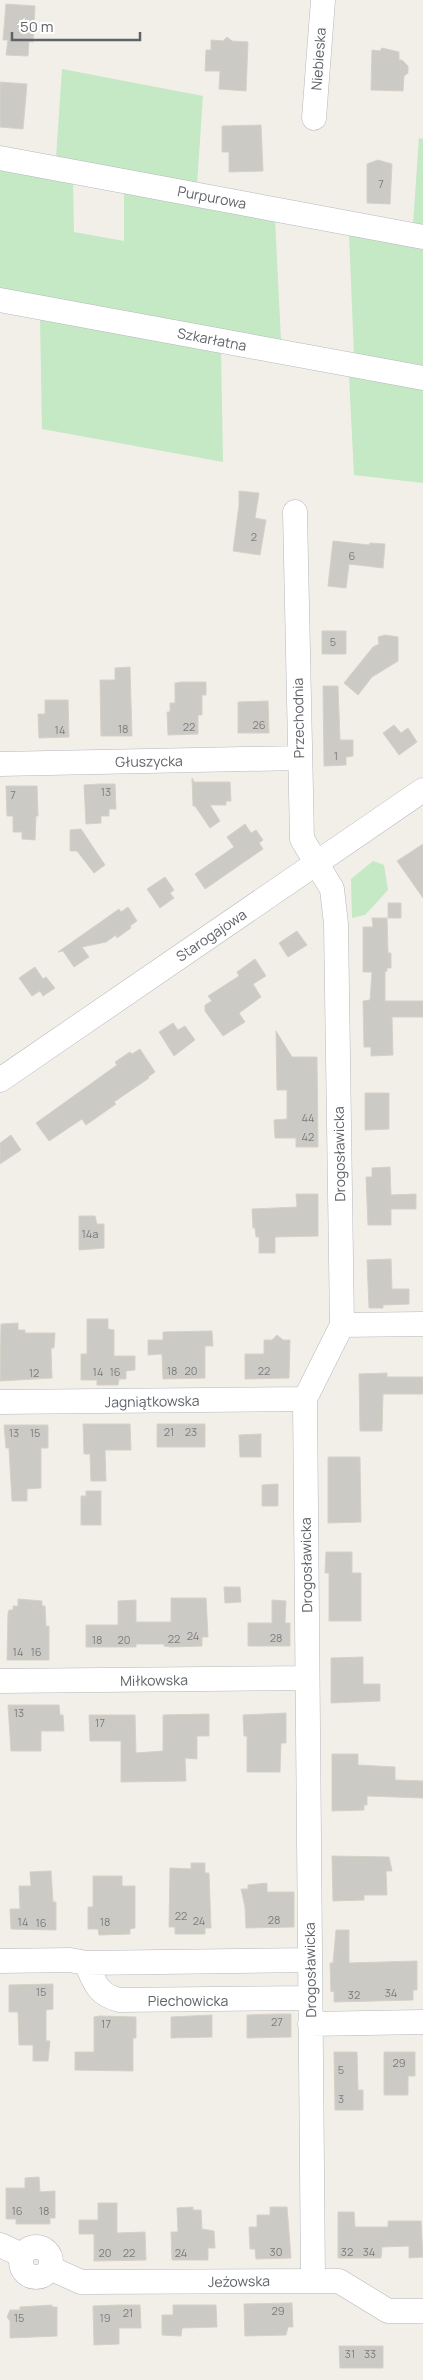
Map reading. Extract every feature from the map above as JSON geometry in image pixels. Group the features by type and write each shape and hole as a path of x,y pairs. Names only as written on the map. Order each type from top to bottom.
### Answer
{"street":[{"name":"Niebieska","path":"314,118 323,0"},
{"name":"Purpurowa","path":"0,158 423,237"},
{"name":"Szkarłatna","path":"0,300 423,378"},
{"name":"Przechodnia","path":"294,512 302,839 317,863"},
{"name":"Głuszycka","path":"0,764 299,758"},
{"name":"Starogajowa","path":"0,1080 423,790"},
{"name":"Drogosławicka","path":"313,2279 305,1399 342,1325 336,924 332,889 317,863"},
{"path":"342,1325 423,1324"},
{"name":"Jagniątkowska","path":"0,1402 305,1399"},
{"name":"Miłkowska","path":"0,1681 308,1678"},
{"path":"0,1961 70,1960 86,1963 310,1960"},
{"name":"Piechowicka","path":"86,1963 96,1987 106,1997 119,2000 310,1998"},
{"path":"310,2024 423,2022"},
{"name":"Jeżowska","path":"0,2245 22,2255 21,2265 30,2276 44,2275 50,2268 81,2282 339,2280 388,2311 423,2311"}],"green space":[{"path":"62,69 203,96 197,184 56,158"},
{"path":"419,138 423,139 423,226 413,224"},
{"path":"0,168 73,182 74,232 124,241 124,191 275,219 281,341 0,288"},
{"path":"349,233 423,247 423,368 354,355"},
{"path":"40,318 221,351 223,462 42,429"},
{"path":"349,376 423,389 423,483 354,475"},
{"path":"373,861 384,865 388,890 365,915 352,918 351,879"}],"building":[{"path":"6,4 35,6 33,42 29,41 28,56 6,55 8,40 3,40"},
{"path":"227,37 232,41 248,42 246,91 219,89 220,71 205,71 206,50 211,50 211,40 223,41"},
{"path":"382,48 399,52 399,60 402,60 408,66 408,73 404,76 403,91 371,90 372,50 380,51"},
{"path":"0,82 27,84 23,129 0,127"},
{"path":"261,125 263,171 229,172 229,152 222,152 222,126"},
{"path":"378,160 392,164 390,204 367,203 367,164"},
{"path":"239,491 259,493 255,518 266,520 260,555 233,551"},
{"path":"333,541 369,545 370,543 385,544 383,568 349,564 346,588 328,586"},
{"path":"322,631 346,631 346,654 322,654"},
{"path":"385,635 398,637 398,661 372,677 358,695 344,683 373,647 379,644 378,637"},
{"path":"130,667 132,736 101,736 100,680 115,680 115,668"},
{"path":"206,682 206,695 202,695 202,715 198,715 198,734 168,735 167,712 170,712 170,703 175,703 175,683"},
{"path":"323,686 338,686 340,740 353,740 353,756 346,757 346,765 324,766"},
{"path":"45,700 68,700 69,737 39,738 38,714 45,714"},
{"path":"268,701 269,733 238,733 238,702"},
{"path":"394,725 401,733 408,728 417,742 399,755 383,733"},
{"path":"192,778 194,782 230,782 231,801 226,801 226,805 210,805 220,821 210,828 195,806 193,806"},
{"path":"115,784 116,809 109,809 109,816 101,816 101,823 86,824 84,785"},
{"path":"6,786 37,786 38,816 36,816 35,840 22,839 22,832 13,832 13,816 7,816"},
{"path":"245,824 251,833 256,830 263,840 259,843 263,849 205,889 195,874 234,847 227,837"},
{"path":"81,829 105,865 94,873 77,851 70,851 70,830"},
{"path":"423,844 423,898 397,861"},
{"path":"165,877 174,890 170,893 174,898 160,908 147,889"},
{"path":"388,903 401,903 401,918 388,918"},
{"path":"128,907 137,921 130,926 131,928 117,938 116,935 106,942 82,947 89,957 74,967 63,951 58,952 119,909 121,912"},
{"path":"372,918 387,918 388,953 391,953 391,968 387,968 385,972 385,1001 423,1001 423,1017 392,1017 393,1055 371,1056 371,1047 364,1047 363,1001 370,1000 372,972 363,972 363,927 373,927"},
{"path":"297,931 307,945 288,957 279,943"},
{"path":"255,959 266,976 253,984 261,997 239,1013 245,1022 223,1036 205,1011 205,1005 212,1001 208,996 239,976 237,972"},
{"path":"35,967 43,979 46,977 55,988 43,996 40,991 32,996 19,978"},
{"path":"173,1023 178,1030 185,1026 195,1040 174,1056 159,1032"},
{"path":"276,1031 292,1057 317,1057 318,1147 296,1147 296,1138 275,1138 274,1120 287,1119 287,1090 277,1090"},
{"path":"140,1049 155,1072 114,1102 116,1104 86,1125 82,1119 49,1141 36,1123 117,1065 115,1062 130,1052 132,1054"},
{"path":"365,1093 389,1093 389,1129 365,1130"},
{"path":"11,1135 21,1150 0,1164 0,1143"},
{"path":"390,1167 391,1195 416,1194 416,1209 391,1209 391,1225 368,1225 366,1177 372,1177 372,1168"},
{"path":"296,1194 318,1194 318,1236 275,1237 275,1253 259,1253 259,1237 256,1237 255,1228 253,1228 252,1209 297,1207"},
{"path":"79,1216 95,1216 97,1224 104,1224 104,1248 79,1250"},
{"path":"391,1259 392,1289 409,1289 409,1304 383,1305 383,1308 369,1308 367,1260"},
{"path":"87,1319 108,1319 108,1329 114,1330 114,1356 135,1356 135,1370 126,1371 126,1379 119,1379 118,1385 97,1385 97,1380 81,1380 81,1354 87,1354"},
{"path":"18,1323 18,1330 25,1330 25,1333 55,1333 54,1348 51,1348 52,1378 0,1381 1,1324"},
{"path":"212,1331 213,1346 205,1346 205,1378 163,1379 162,1354 148,1355 148,1340 163,1340 163,1332"},
{"path":"277,1335 283,1340 290,1340 289,1378 245,1379 245,1354 264,1354 264,1340 272,1340"},
{"path":"387,1373 387,1377 423,1377 423,1394 383,1394 382,1431 360,1431 359,1374"},
{"path":"83,1424 130,1424 131,1450 105,1450 106,1481 91,1481 90,1454 84,1454"},
{"path":"157,1424 205,1424 205,1447 157,1447"},
{"path":"4,1425 48,1425 48,1448 41,1448 41,1488 27,1489 27,1501 12,1501 9,1448 6,1448"},
{"path":"261,1434 261,1457 240,1457 239,1435"},
{"path":"328,1457 360,1457 361,1522 328,1523"},
{"path":"278,1484 278,1506 262,1506 262,1485"},
{"path":"86,1491 101,1491 101,1525 81,1525 81,1496 86,1496"},
{"path":"326,1552 352,1552 352,1573 361,1573 361,1621 329,1621 329,1573 325,1573"},
{"path":"224,1587 240,1587 241,1602 225,1603"},
{"path":"171,1598 206,1598 208,1637 202,1637 202,1646 171,1647 164,1646 164,1644 136,1644 136,1647 86,1647 86,1625 118,1625 118,1601 136,1600 136,1622 171,1622"},
{"path":"18,1599 42,1601 42,1606 45,1606 46,1626 49,1626 49,1660 7,1660 8,1614 9,1610 13,1610 13,1606 18,1606"},
{"path":"272,1600 286,1601 285,1623 290,1623 290,1646 248,1646 248,1623 272,1623"},
{"path":"363,1657 363,1684 380,1684 380,1701 331,1703 331,1658"},
{"path":"8,1705 59,1705 60,1715 63,1715 64,1731 41,1731 41,1751 11,1751"},
{"path":"286,1713 286,1743 281,1743 280,1772 247,1772 247,1736 244,1736 243,1715"},
{"path":"209,1714 209,1736 197,1736 197,1759 185,1758 186,1781 121,1782 121,1741 90,1741 89,1715 135,1715 136,1753 163,1751 163,1715"},
{"path":"332,1754 358,1754 358,1765 395,1767 395,1780 423,1781 423,1798 367,1796 367,1805 364,1805 364,1810 332,1811"},
{"path":"332,1856 389,1857 392,1871 386,1871 387,1895 364,1895 364,1900 333,1901"},
{"path":"191,1863 205,1863 205,1873 209,1873 211,1928 205,1928 205,1934 175,1934 175,1927 169,1927 170,1868 191,1869"},
{"path":"51,1871 53,1902 56,1902 56,1930 11,1929 10,1909 20,1909 19,1886 31,1886 30,1872"},
{"path":"93,1876 122,1876 122,1886 135,1886 135,1928 130,1929 130,1934 99,1935 98,1929 88,1929 88,1907 93,1907"},
{"path":"267,1883 267,1892 294,1892 294,1927 246,1928 245,1907 241,1889 248,1889 248,1885"},
{"path":"336,1930 349,1930 349,1963 417,1961 417,1990 413,1990 413,2000 334,2002 334,1991 331,1992 330,1963 333,1963"},
{"path":"53,1984 53,2009 46,2010 46,2041 50,2041 48,2061 33,2061 33,2045 19,2045 18,2012 9,2012 9,1985"},
{"path":"291,2014 291,2037 247,2038 247,2015"},
{"path":"212,2015 212,2037 171,2038 171,2017"},
{"path":"94,2017 136,2017 136,2038 133,2038 133,2071 75,2070 75,2052 94,2052"},
{"path":"334,2052 357,2052 358,2090 363,2090 363,2110 335,2110"},
{"path":"384,2052 415,2052 415,2076 408,2076 408,2095 384,2095"},
{"path":"39,2177 40,2192 55,2191 55,2218 50,2218 50,2224 16,2224 16,2219 6,2219 6,2188 25,2188 25,2178"},
{"path":"98,2203 117,2203 117,2233 145,2232 146,2260 94,2261 94,2234 79,2234 79,2220 98,2220"},
{"path":"193,2207 193,2210 201,2210 202,2229 214,2231 215,2248 208,2248 208,2260 172,2260 171,2232 178,2232 177,2208"},
{"path":"270,2207 287,2207 291,2258 256,2259 255,2249 250,2249 249,2227 257,2227 257,2215 270,2215"},
{"path":"338,2212 354,2212 355,2227 388,2227 388,2221 421,2221 423,2257 409,2258 409,2246 382,2247 381,2258 338,2258"},
{"path":"292,2303 293,2327 288,2327 286,2335 245,2336 244,2304"},
{"path":"52,2305 52,2307 57,2307 57,2336 10,2338 10,2321 7,2317 10,2310 20,2310 20,2307"},
{"path":"140,2305 141,2328 119,2328 119,2344 94,2345 93,2306"},
{"path":"173,2305 216,2305 217,2327 182,2328 181,2336 162,2335 162,2315 173,2315"},
{"path":"339,2346 383,2346 383,2368 340,2368"}]}
